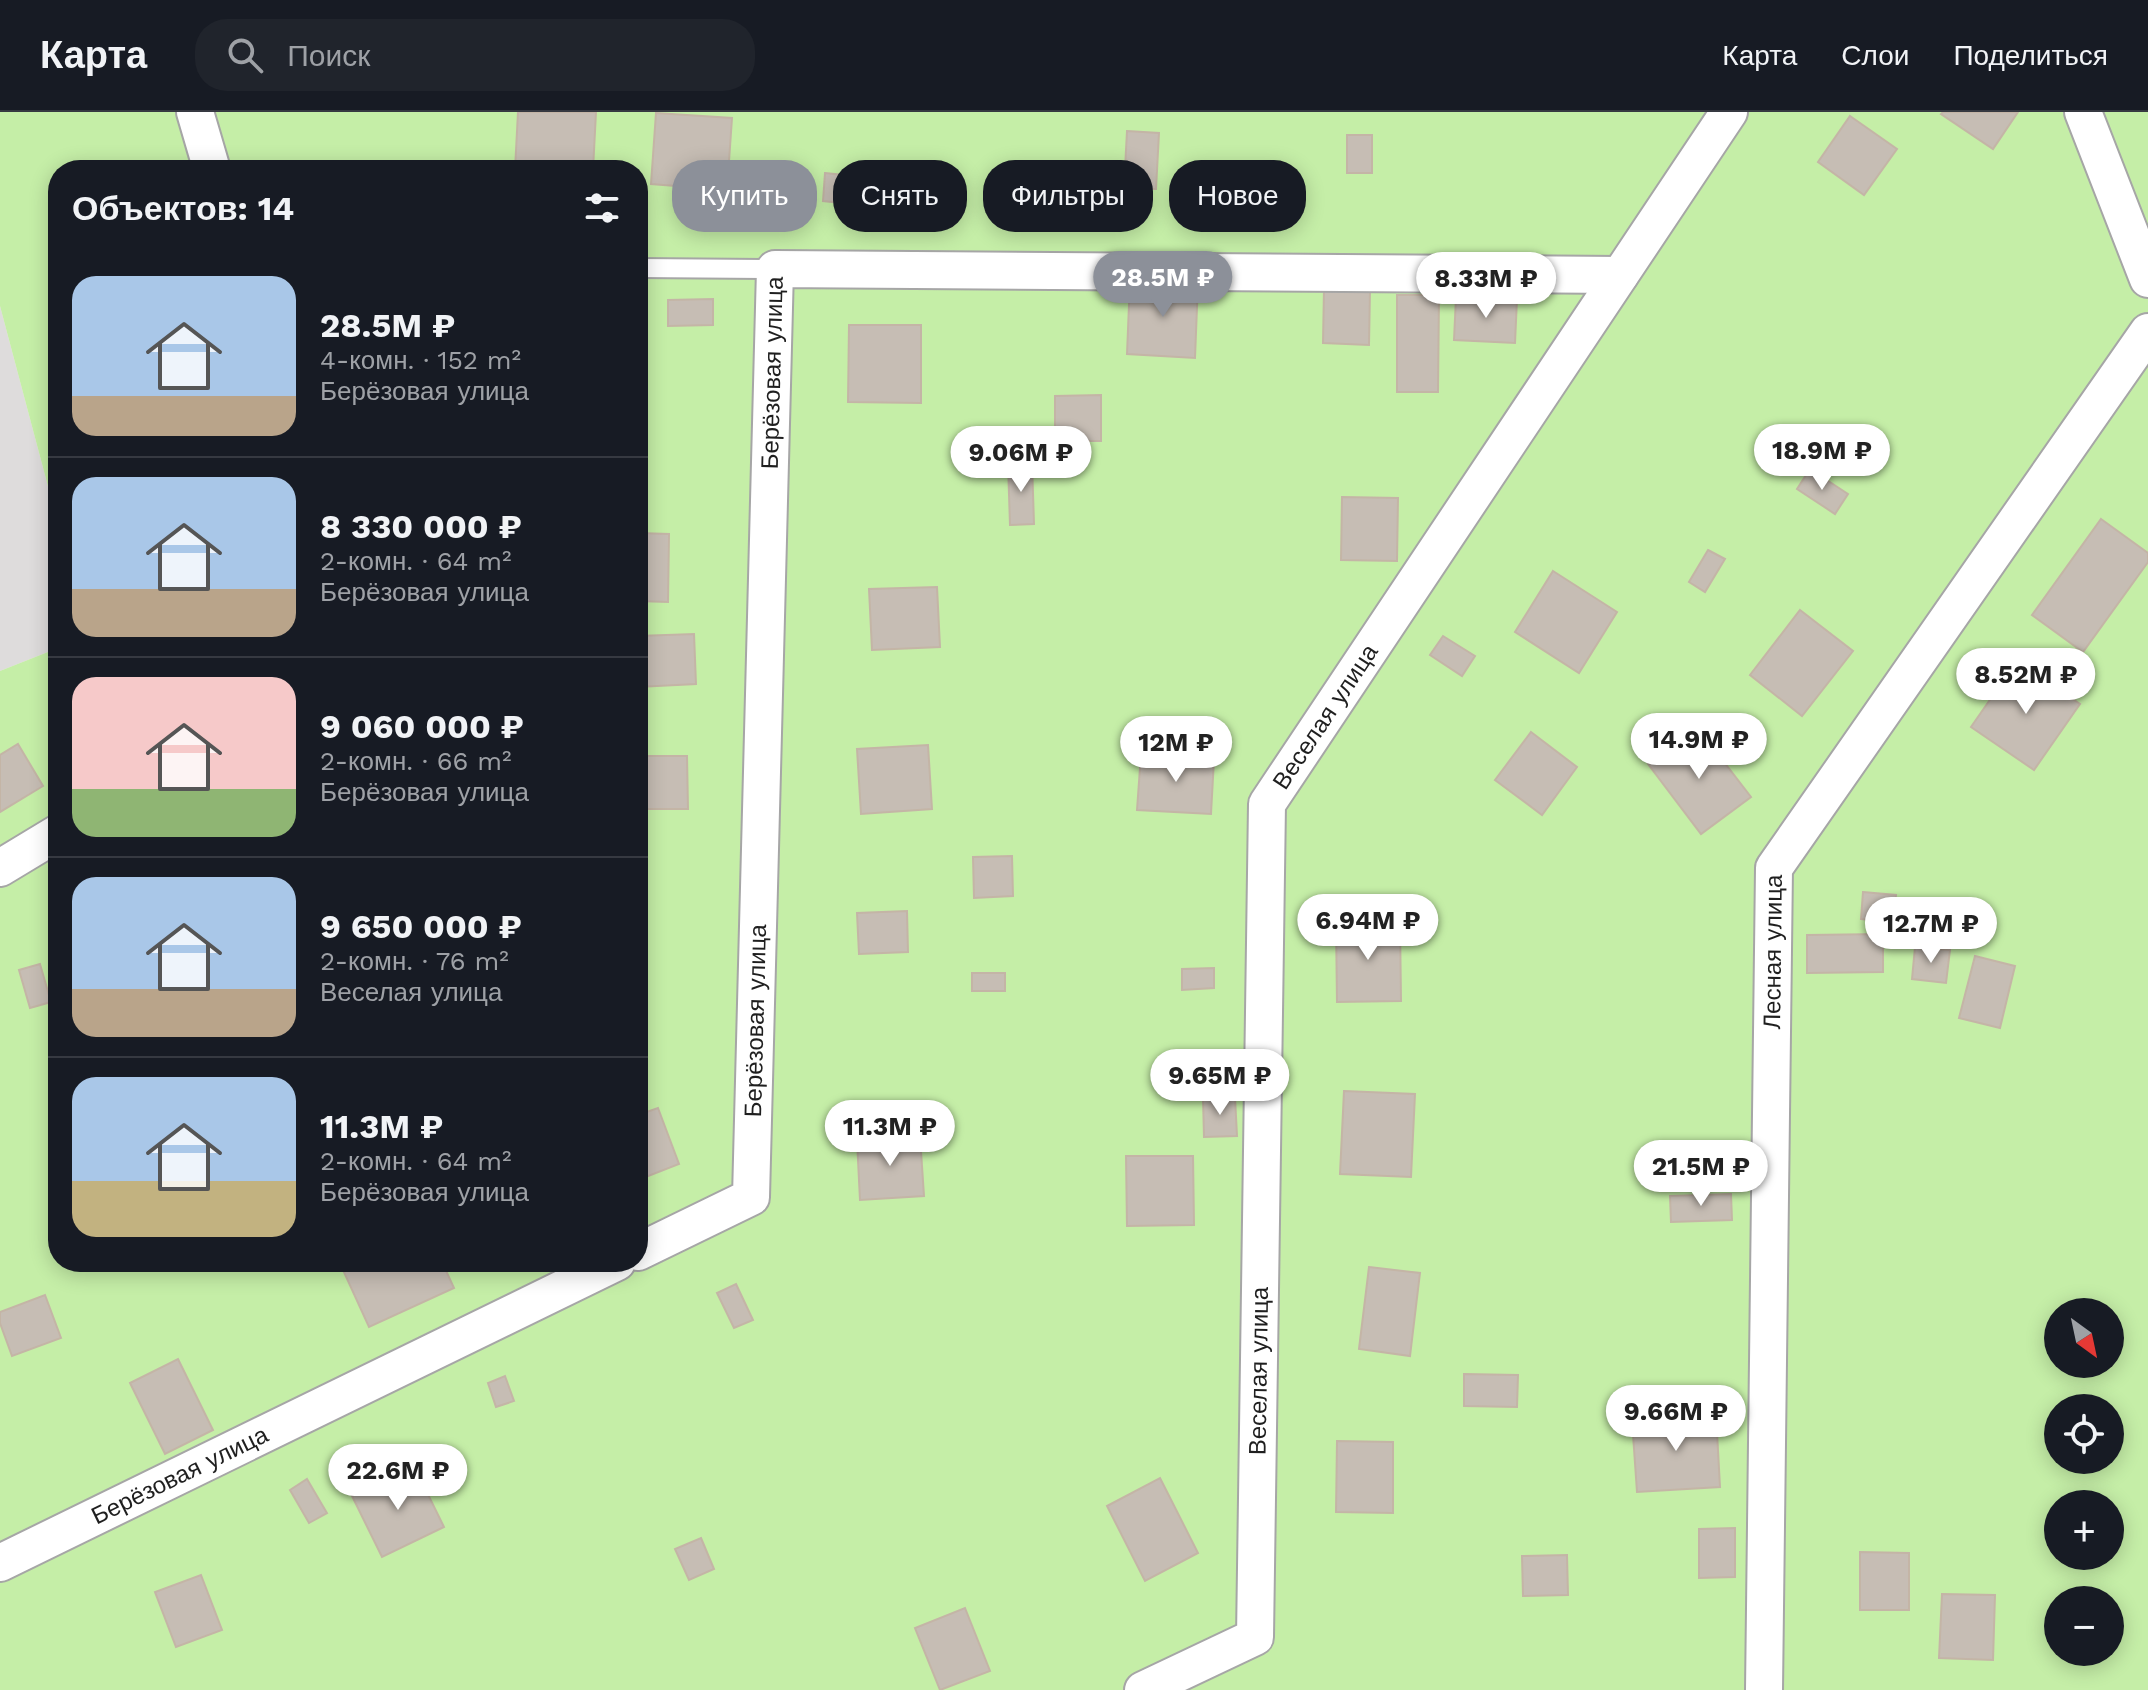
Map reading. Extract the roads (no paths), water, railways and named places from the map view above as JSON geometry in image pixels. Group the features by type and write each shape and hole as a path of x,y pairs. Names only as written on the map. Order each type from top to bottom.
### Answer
{"street":[{"path":"195,112 209,160"},
{"name":"Веселая улица","path":"1143,1690 1255,1637 1267,804 1729,112"},
{"path":"2083,112 2148,279"},
{"name":"Берёзовая улица","path":"648,1247 751,1197 775,269 1620,275"},
{"name":"Лесная улица","path":"1764,1690 1774,868 2148,332"},
{"path":"0,868 48,839"},
{"name":"Берёзовая улица","path":"0,1563 597,1272"}],"lane":[{"path":"648,268 775,269"}]}
